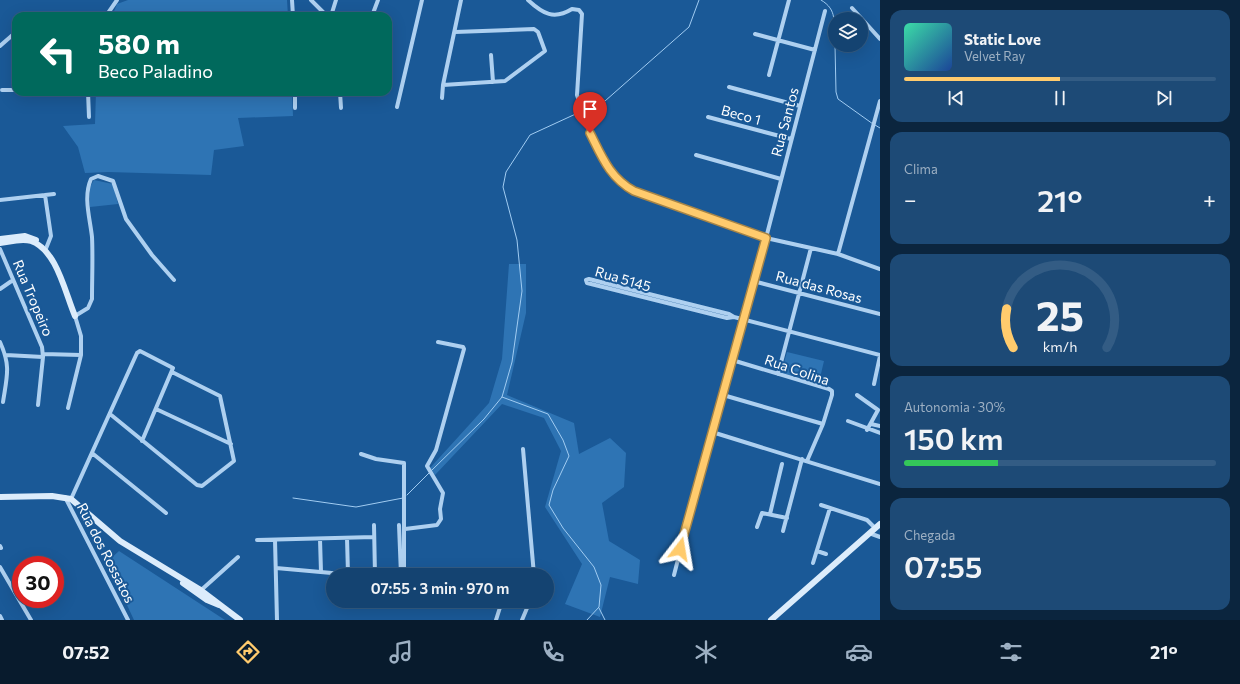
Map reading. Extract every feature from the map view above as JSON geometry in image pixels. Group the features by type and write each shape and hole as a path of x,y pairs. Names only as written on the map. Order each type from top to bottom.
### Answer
{"main road":[{"path":"0,239 29,237 46,249 58,270 75,316"},
{"path":"0,243 22,240 31,241 46,249"},
{"path":"0,497 64,497 71,499 120,541 199,592 213,604 221,606 240,620"},
{"path":"771,620 880,524"}],"street":[{"path":"108,12 116,0"},
{"path":"292,0 293,12"},
{"path":"311,0 323,12"},
{"path":"332,12 336,0"},
{"path":"374,12 378,0"},
{"path":"397,107 422,0"},
{"path":"442,98 442,85 461,0"},
{"path":"528,0 536,7 551,15 563,15 572,9 579,10 582,14 576,91 590,133 607,168 623,185 634,191 766,238 838,254 880,269"},
{"path":"769,75 789,0"},
{"path":"852,8 880,39"},
{"name":"Rua Santos","path":"674,575 742,319 766,238 825,11"},
{"path":"442,85 506,81 545,52 538,32 534,28 455,32"},
{"path":"755,34 815,50"},
{"path":"0,46 12,36"},
{"path":"491,55 493,82"},
{"path":"729,87 800,106"},
{"path":"2,90 12,90"},
{"path":"88,96 89,118"},
{"path":"295,96 295,108"},
{"path":"340,96 340,108"},
{"path":"838,254 880,101"},
{"name":"Beco 1","path":"708,117 791,140"},
{"path":"696,155 781,179"},
{"path":"68,408 81,356 81,336 75,316 88,308 92,299 92,238 87,200 88,184 94,177 112,180 126,219 152,255 174,280"},
{"path":"0,200 54,194"},
{"path":"45,195 51,236 46,249"},
{"path":"778,374 811,248"},
{"name":"Rua Tropeiro","path":"0,249 43,355 38,405"},
{"name":"Rua 5145","path":"647,296 589,278 586,280 587,283 729,314 734,317 880,355"},
{"path":"0,289 13,280"},
{"name":"Rua das Rosas","path":"753,281 880,314"},
{"path":"0,342 6,355 9,370 3,402"},
{"path":"406,529 435,527 440,523 441,519 440,509 443,493 427,466 436,450 464,349 463,347 438,342"},
{"path":"71,499 139,352 173,367 142,441"},
{"path":"6,355 81,356"},
{"path":"874,384 880,355"},
{"name":"Rua Colina","path":"732,360 832,391 823,424 807,461"},
{"path":"110,414 200,486 234,462 220,395 172,372"},
{"path":"723,394 823,424"},
{"path":"857,395 877,408 878,411 867,430"},
{"path":"156,409 231,444"},
{"path":"875,416 880,418"},
{"path":"848,421 880,434"},
{"path":"871,424 880,426"},
{"path":"712,432 880,484"},
{"path":"523,449 533,568"},
{"path":"92,453 166,513"},
{"path":"361,454 404,463 406,529 403,568"},
{"path":"783,531 802,459"},
{"path":"770,514 782,464"},
{"name":"Rua dos Rossatos","path":"64,497 128,620"},
{"path":"821,505 867,520 875,528"},
{"path":"813,562 830,508"},
{"path":"757,527 762,513 787,518"},
{"path":"374,525 375,568"},
{"path":"399,525 402,568"},
{"path":"869,533 880,537"},
{"path":"257,540 374,537"},
{"path":"347,538 348,568"},
{"path":"320,539 321,572"},
{"path":"275,540 277,620"},
{"path":"817,551 826,554"},
{"path":"199,592 238,557"},
{"path":"0,567 32,620"},
{"path":"276,568 326,572"},
{"path":"496,620 500,608"},
{"path":"522,620 527,608"},
{"path":"0,616 2,620"}],"shaded area":[{"path":"128,0 287,0 288,12 114,12 117,4"},
{"path":"96,96 292,96 293,116 238,118 244,146 214,150 211,175 108,172 85,173 78,147 63,126 95,124"},
{"path":"94,180 113,184 118,204 90,207 90,187"},
{"path":"509,264 526,264 526,313 507,395 574,423 579,454 610,438 626,453 624,487 602,503 609,541 640,560 638,584 610,577 600,617 565,604 582,564 545,507 561,451 544,418 502,404 435,475 430,468 489,403 502,359"},
{"path":"787,352 824,361 819,382 781,373"},
{"path":"119,551 225,620 134,620 107,562"}],"waterway":[{"path":"583,110 605,101 689,27 699,0"},
{"path":"821,0 830,8 832,12"},
{"path":"835,52 836,92 838,99 873,124"},
{"path":"431,471 484,419 502,397 512,362 522,291 517,240 503,187 506,172 530,135 580,112"},
{"path":"875,125 880,128"},
{"path":"502,397 548,414 563,440 569,456 553,490 549,505 563,528 594,567 601,585 599,607 587,620"},
{"path":"407,495 429,473"},
{"path":"293,498 356,507 403,498"},
{"path":"599,608 605,620"}],"route":[{"path":"590,133 607,168 623,185 634,191 766,238 742,319 680,549"}]}
